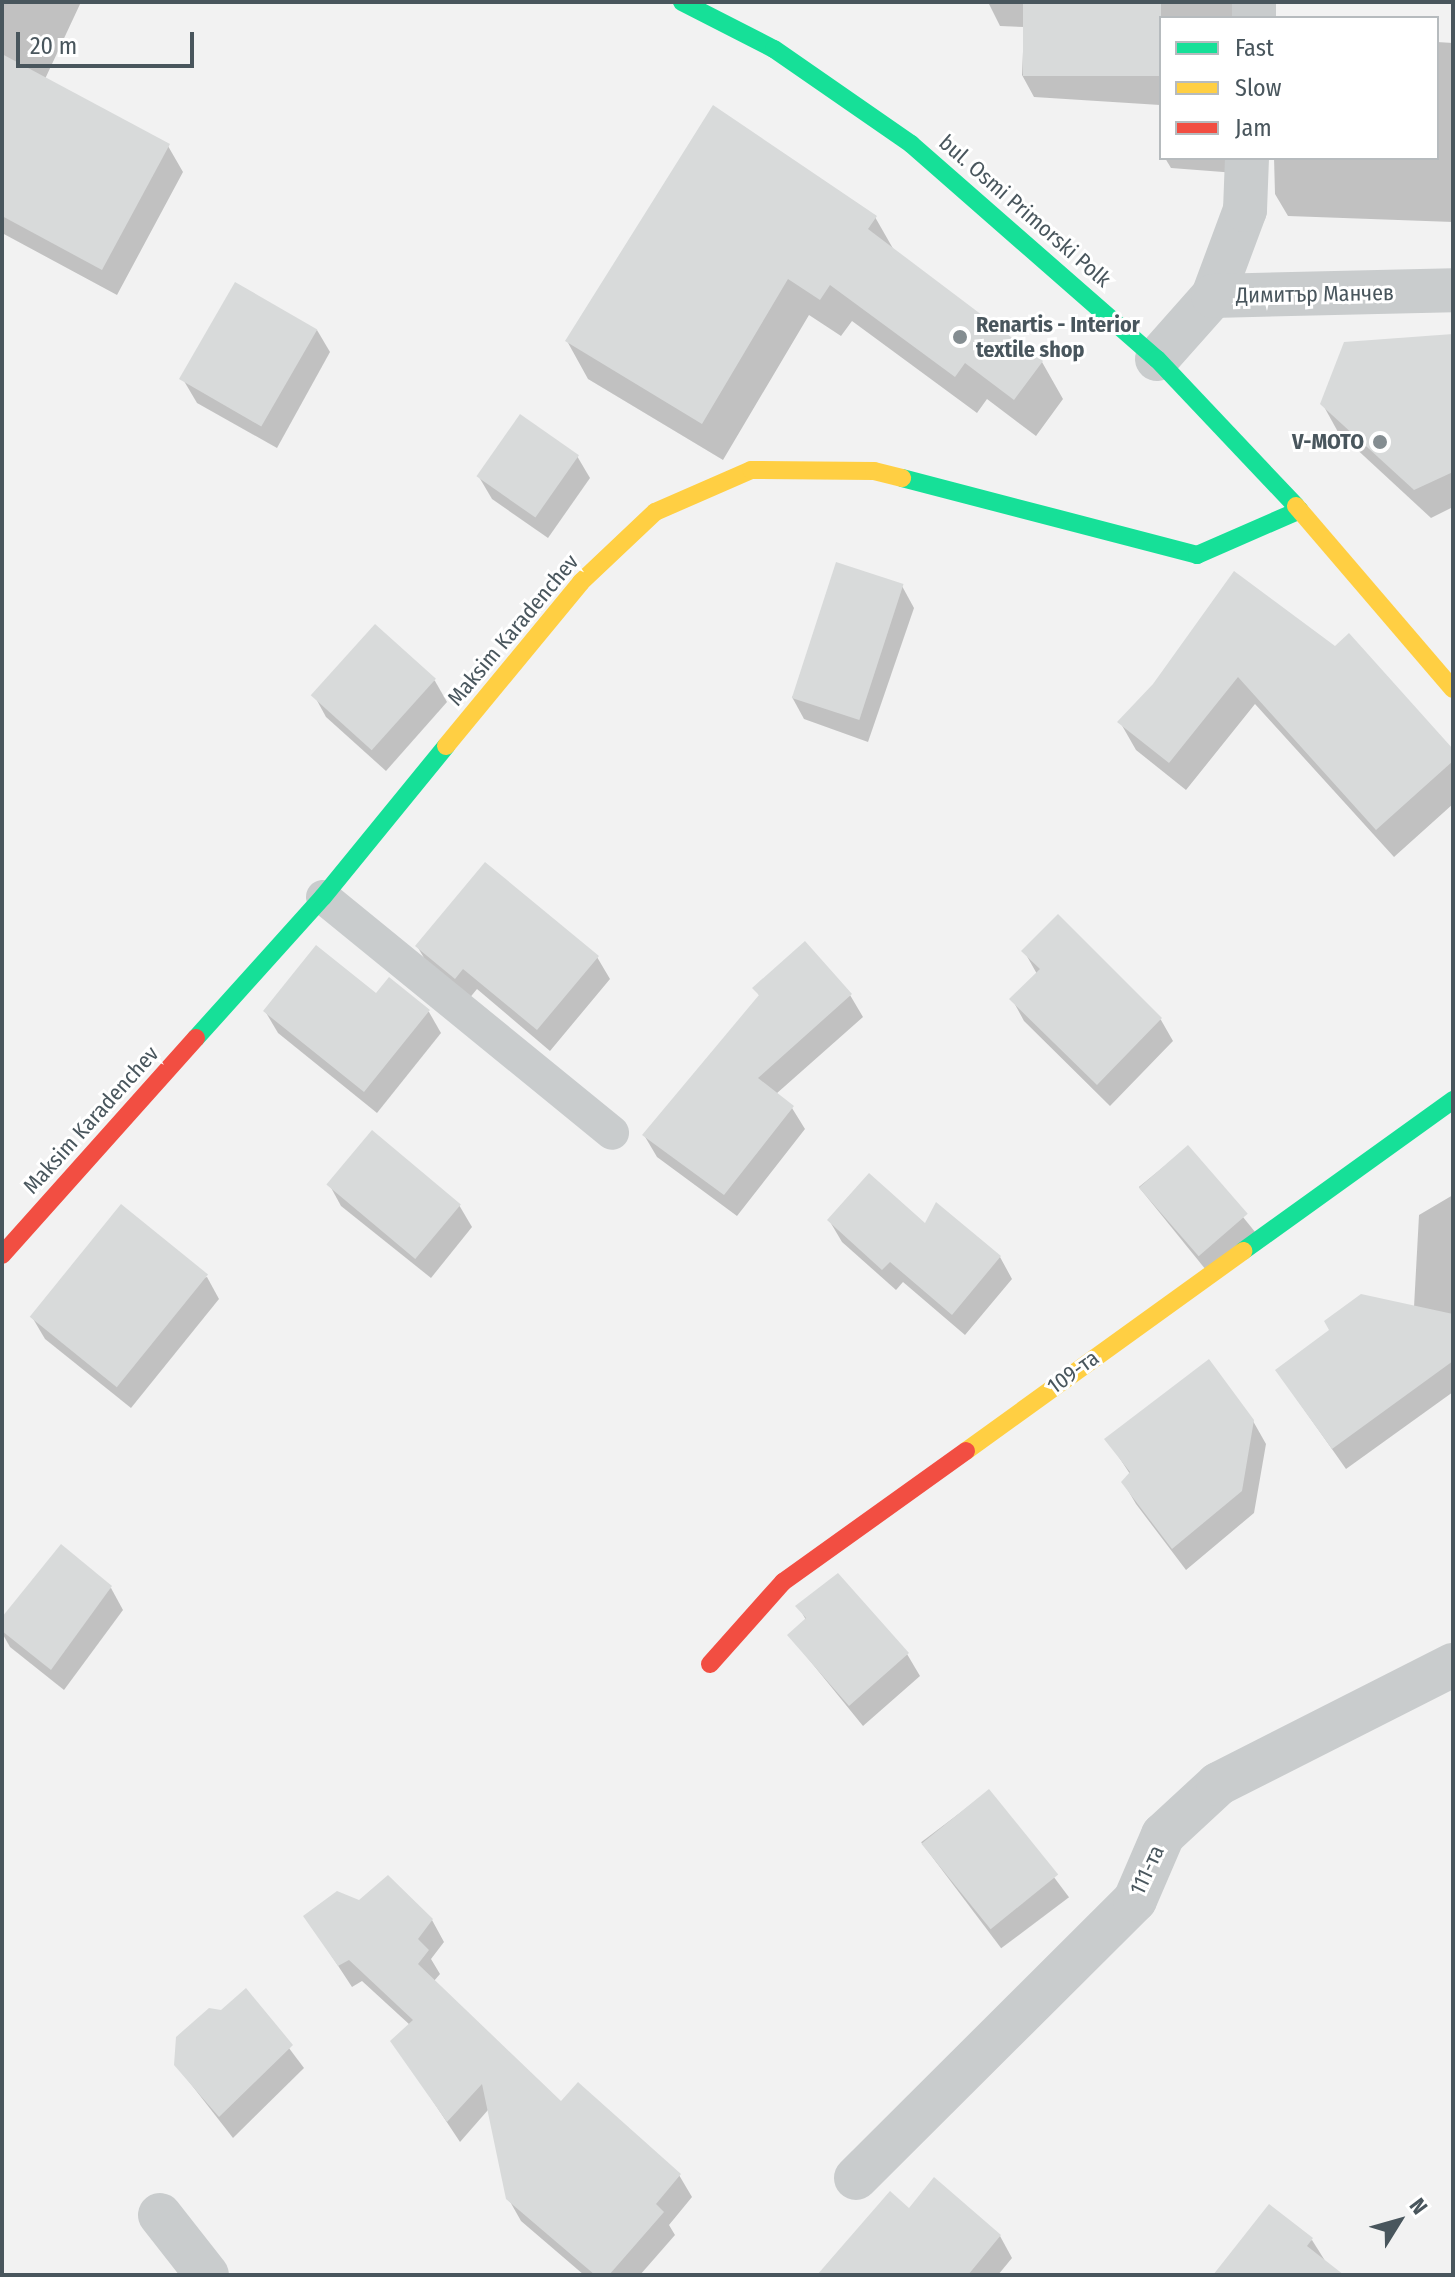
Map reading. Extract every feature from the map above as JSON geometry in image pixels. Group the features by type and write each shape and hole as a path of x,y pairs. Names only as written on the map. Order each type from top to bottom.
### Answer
{"street":[{"name":"bul. Osmi Primorski Polk","path":"682,2 774,49 911,144 1157,359 1300,510 1453,689"},
{"path":"1213,296 1245,210 1247,160"},
{"name":"Димитър Манчев","path":"1157,359 1213,296 1453,290"},
{"name":"Maksim Karadenchev","path":"2,1255 323,897 581,582 655,512 751,470 874,471 1197,555 1300,510"},
{"name":"109-та","path":"710,1664 783,1582 1453,1100"},
{"name":"111-та","path":"856,2178 1135,1900 1163,1835 1218,1784 1453,1665"},
{"path":"160,2215 207,2275"}],"lane":[{"path":"323,897 612,1133"}],"building":[{"path":"1023,2 1161,2 1159,76 1023,76"},
{"path":"2,54 170,144 102,270 2,216"},
{"path":"713,105 877,216 868,229 1043,361 1014,400 965,363 955,377 830,285 820,300 788,279 702,424 565,341"},
{"path":"235,282 317,330 261,426 179,379"},
{"path":"1453,334 1453,472 1414,490 1320,404 1344,342"},
{"path":"520,414 579,455 535,518 476,476"},
{"path":"836,562 904,584 859,720 792,698"},
{"path":"1234,571 1335,646 1349,633 1453,749 1453,761 1376,830 1238,677 1169,763 1117,722 1153,684"},
{"path":"375,624 436,679 372,750 311,695"},
{"path":"485,862 599,956 537,1030 463,969 455,979 415,946"},
{"path":"1058,914 1162,1018 1097,1085 1009,999 1040,969 1021,951"},
{"path":"805,941 852,994 758,1078 794,1106 724,1195 642,1135 759,995 752,988"},
{"path":"316,945 376,993 389,977 430,1010 364,1092 263,1011"},
{"path":"372,1130 461,1205 415,1259 326,1184"},
{"path":"1188,1145 1248,1214 1199,1256 1139,1188"},
{"path":"869,1173 925,1223 936,1202 1001,1256 952,1315 890,1262 882,1270 827,1220"},
{"path":"121,1204 208,1274 117,1387 30,1317"},
{"path":"1361,1294 1453,1314 1453,1361 1332,1449 1275,1370 1329,1330 1324,1321"},
{"path":"1209,1359 1254,1420 1242,1491 1172,1549 1121,1482 1130,1472 1104,1439"},
{"path":"61,1544 112,1586 51,1670 2,1631 2,1617"},
{"path":"838,1573 909,1653 849,1706 787,1635 806,1618 795,1606"},
{"path":"989,1789 1058,1874 991,1929 921,1844"},
{"path":"388,1875 433,1919 418,1939 429,1950 418,1964 561,2101 578,2082 681,2174 656,2204 664,2212 609,2275 595,2275 506,2199 482,2084 447,2122 390,2041 413,2020 349,1960 338,1966 303,1916 337,1891 359,1900"},
{"path":"246,1988 293,2045 219,2117 174,2065 176,2037 209,2008 221,2010"},
{"path":"934,2177 1001,2235 968,2275 817,2275 890,2191 909,2208"},
{"path":"1269,2204 1313,2238 1307,2246 1344,2275 1213,2275"}],"traffic: fast":[{"path":"682,2 774,49 911,144 1157,359 1296,506"},
{"path":"902,478 1197,555 1300,510"},
{"path":"196,1038 323,897 446,746"},
{"path":"1243,1251 1453,1100"}],"traffic: slow":[{"path":"446,746 581,582 655,512 751,470 874,471 902,478"},
{"path":"1296,506 1453,689"},
{"path":"966,1451 1243,1251"}],"traffic: jam":[{"path":"2,1255 196,1038"},
{"path":"710,1664 783,1582 966,1451"}],"place":[{"name":"Renartis - Interior textile shop","path":"960,337"},
{"name":"V-MOTO","path":"1380,442"}]}
